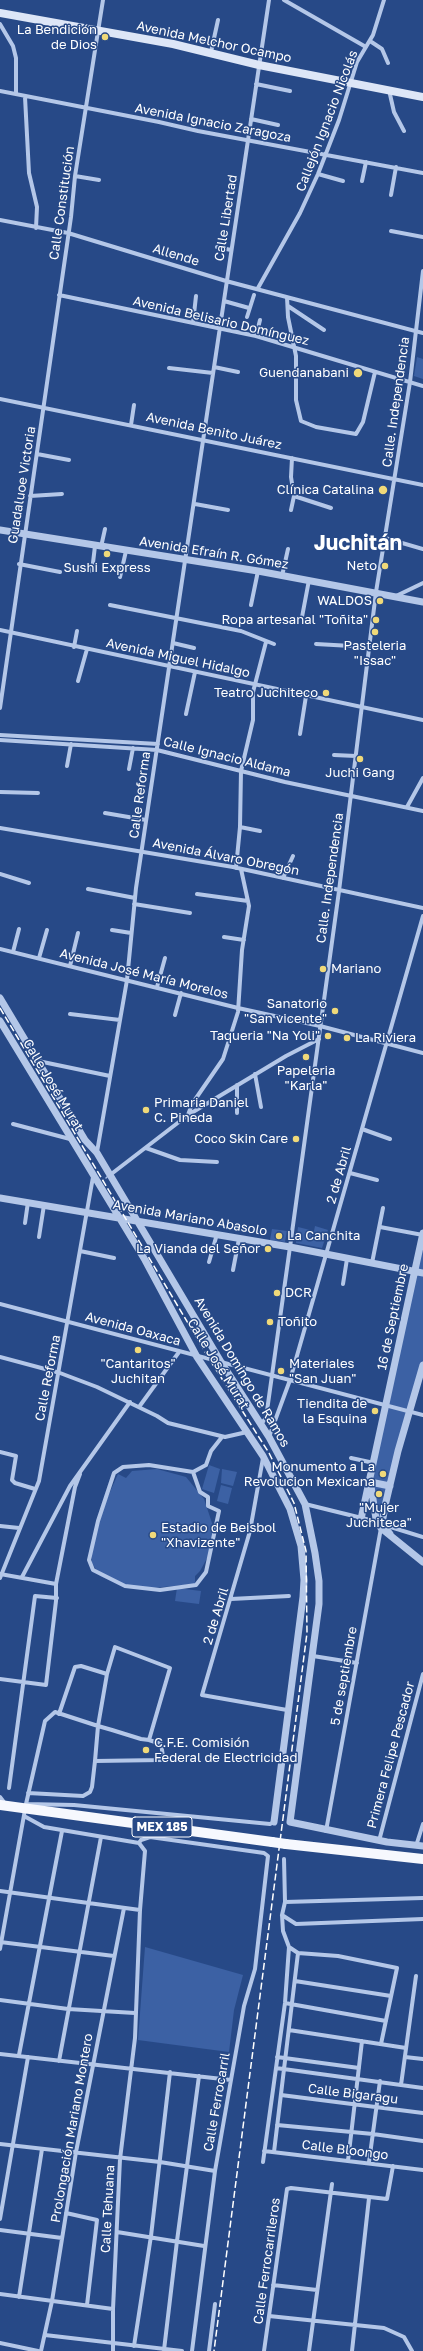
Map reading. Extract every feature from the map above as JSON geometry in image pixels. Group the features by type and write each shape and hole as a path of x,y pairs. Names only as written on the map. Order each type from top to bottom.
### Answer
{"main road":[{"name":"Avenida Melchor Ocampo","path":"0,13 211,52 259,65 350,84 423,97"},
{"name":"MEX 185","path":"3,1805 286,1844 423,1859"}],"street":[{"name":"Calle Constitución","path":"44,408 75,176 87,109 103,0"},
{"name":"Calle Libertad","path":"204,439 226,281 232,250 269,0"},
{"path":"284,0 366,48"},
{"name":"Callejón Ignacio Nicolás","path":"258,288 300,213 318,174 340,120 358,62 370,42 384,0"},
{"path":"211,52 218,20"},
{"path":"0,24 13,46 16,58 16,94"},
{"path":"370,42 382,49 388,62"},
{"path":"256,84 290,91"},
{"path":"389,90 394,112 404,131"},
{"name":"Avenida Ignacio Zaragoza","path":"0,91 423,173"},
{"path":"25,97 29,173 37,206 36,228"},
{"path":"251,119 278,125"},
{"path":"362,181 366,162"},
{"path":"391,195 396,167"},
{"path":"318,174 342,181"},
{"path":"75,176 99,180"},
{"name":"Allende","path":"0,220 68,233 226,281 258,288 423,333"},
{"path":"391,231 423,237"},
{"path":"217,247 232,250"},
{"name":"Calle. Independencia","path":"260,1424 266,1418 339,891 376,592 410,382 423,271"},
{"name":"Avenida Belisario Domínguez","path":"59,295 256,336 294,346 423,386"},
{"path":"193,323 196,296"},
{"path":"248,317 249,308 254,296"},
{"path":"288,297 294,346 296,400 301,421 306,424 356,434 363,422 375,372"},
{"path":"224,301 249,308"},
{"path":"288,306 324,330"},
{"path":"256,336 260,320"},
{"path":"214,367 238,372"},
{"path":"169,368 213,373"},
{"name":"Avenida Benito Juárez","path":"0,399 131,424 423,485"},
{"path":"131,424 134,405"},
{"name":"Guadaluoe Victoria","path":"0,708 19,564 44,408"},
{"name":"Calle Reforma","path":"97,1153 127,980 134,904 204,439"},
{"path":"37,454 69,460"},
{"path":"292,458 291,477 294,496 292,510"},
{"path":"30,496 62,494"},
{"path":"294,496 331,508"},
{"path":"195,504 228,510"},
{"path":"92,571 98,546 105,529"},
{"name":"Avenida Efraín R. Gómez","path":"0,530 258,571 423,602"},
{"path":"385,538 423,549"},
{"path":"282,576 288,549"},
{"path":"120,577 126,551"},
{"path":"19,564 60,572"},
{"path":"251,605 258,571"},
{"path":"302,617 309,580"},
{"path":"396,597 423,583"},
{"path":"110,605 241,632 274,644"},
{"name":"Avenida Miguel Hidalgo","path":"0,630 74,647 306,696 362,706 423,720"},
{"path":"74,647 77,631"},
{"path":"236,868 240,827 241,771 253,720 254,685 266,642"},
{"path":"173,643 194,648"},
{"path":"316,644 369,647"},
{"path":"78,681 87,649"},
{"path":"186,714 195,672"},
{"path":"300,734 306,696"},
{"name":"Calle Ignacio Aldama","path":"0,735 158,744"},
{"path":"77,739 77,744"},
{"name":"Calle Ignacio Aldama","path":"0,740 157,750 241,771 423,811"},
{"path":"67,766 71,744"},
{"path":"129,769 133,748"},
{"path":"334,755 356,756"},
{"path":"407,807 423,778"},
{"path":"0,792 38,793"},
{"path":"105,814 146,820"},
{"path":"240,827 260,831"},
{"name":"Avenida Álvaro Obregón","path":"0,828 236,868 423,908"},
{"path":"283,878 293,856"},
{"path":"188,1115 192,1104 223,1059 230,1043 238,1008 248,902 241,869"},
{"path":"0,874 29,883"},
{"path":"88,889 135,898"},
{"path":"197,894 248,902"},
{"path":"134,904 190,913"},
{"name":"2 de Abril","path":"269,1437 290,1380 423,916"},
{"path":"13,952 19,929"},
{"path":"39,958 46,930"},
{"path":"112,930 131,934"},
{"path":"70,966 78,933"},
{"path":"224,937 244,940"},
{"name":"Avenida José María Morelos","path":"0,949 238,1008 320,1026 423,1053"},
{"path":"158,988 165,958"},
{"path":"175,1015 181,993"},
{"name":"Avenida Domingo de Ramos","path":"0,998 85,1140 97,1153 220,1362 269,1437 305,1504 319,1581 319,1604 313,1656 289,1820 292,1824 326,1831"},
{"path":"70,1014 120,1020"},
{"name":"Calle José Murat","path":"0,1021 118,1218 145,1260 197,1357 263,1456 290,1509 300,1546 303,1564 303,1597 287,1710 274,1822"},
{"path":"110,1175 188,1115 237,1084 319,1039"},
{"path":"37,1060 110,1076"},
{"path":"255,1074 261,1107"},
{"path":"237,1084 237,1113"},
{"path":"13,1124 71,1139"},
{"path":"362,1129 390,1139"},
{"path":"146,1148 180,1160 217,1162"},
{"path":"350,1174 377,1180"},
{"name":"Calle Reforma","path":"1,1576 39,1481 60,1373 93,1176"},
{"name":"Avenida Mariano Abasolo","path":"0,1198 217,1234 423,1273"},
{"path":"25,1223 28,1202"},
{"path":"39,1237 44,1205"},
{"path":"372,1263 383,1208"},
{"path":"380,1227 423,1234"},
{"path":"209,1262 217,1234"},
{"name":"16 de Septiembre","path":"361,1519 423,1234"},
{"path":"233,1270 239,1239"},
{"path":"80,1251 114,1258"},
{"path":"343,1284 347,1259"},
{"name":"Avenida Oaxaca","path":"0,1304 197,1357 423,1415"},
{"path":"139,1407 179,1352"},
{"path":"0,1357 60,1373 114,1393 168,1423 222,1437 247,1432"},
{"path":"380,1525 423,1365"},
{"path":"22,1577 70,1486 130,1402"},
{"path":"193,1472 200,1492 208,1497 208,1506 219,1511 206,1572 196,1585 160,1590 125,1586 93,1570 89,1560 98,1521 114,1473 123,1467 149,1465 193,1472 206,1465 211,1451 222,1437"},
{"path":"0,1452 16,1456 12,1480 15,1483 35,1489"},
{"name":"2 de Abril","path":"263,1456 250,1531 202,1695 287,1710"},
{"path":"351,1458 374,1463"},
{"path":"0,1679 46,1685 57,1598 56,1584 75,1487 80,1474"},
{"path":"390,1486 370,1482 380,1525 423,1562"},
{"path":"305,1504 423,1537"},
{"name":"5 de septiembre","path":"326,1831 380,1525"},
{"path":"0,1526 19,1528"},
{"path":"1,1576 22,1577 56,1584"},
{"path":"9,1788 35,1596 57,1598"},
{"path":"231,1599 289,1596"},
{"path":"28,1793 84,1796 90,1792 92,1786 98,1726 107,1674 115,1648 170,1668 150,1740"},
{"path":"313,1656 356,1663"},
{"path":"59,1714 75,1667 81,1666 107,1674"},
{"name":"Primera Felipe Pescador","path":"379,1841 423,1674"},
{"path":"0,1949 28,1793 45,1721 55,1712 98,1726 150,1740 160,1744 163,1756 161,1760 95,1761"},
{"path":"0,1797 3,1805"},
{"path":"25,1809 74,1805 270,1824 274,1822"},
{"path":"25,1809 44,1827 139,1843"},
{"path":"326,1831 379,1841 419,1846 423,1824"},
{"path":"20,2056 62,1830"},
{"path":"59,2061 101,1837"},
{"name":"Calle Ferrocarril","path":"139,1843 141,1840 150,1837 264,1853 269,1859 255,1969 244,2006 215,2171 204,2246 192,2351"},
{"name":"Calle Tehuana","path":"113,2351 113,2308 118,2232 120,2159 130,2068 135,2038 140,1910 146,1858 144,1847 139,1843"},
{"path":"284,1860 285,1902 282,1915 284,1937 289,1947 298,1953 338,1956 397,1968 382,2044"},
{"path":"0,1891 140,1910"},
{"path":"285,1902 423,1898"},
{"name":"Prolongación Mariano Montero","path":"41,2351 52,2301 76,2152 124,1908"},
{"path":"282,1915 290,1922 296,1924 423,1919"},
{"path":"1,1943 114,1956"},
{"path":"263,2162 285,2003 289,1947"},
{"path":"274,2152 298,1953"},
{"path":"402,2085 416,1976"},
{"path":"295,1981 391,1996"},
{"path":"0,2000 68,2009 136,2013"},
{"path":"285,2003 386,2021"},
{"path":"289,2030 406,2048"},
{"path":"348,2161 362,2041"},
{"path":"0,2054 231,2080"},
{"path":"0,2219 28,2057"},
{"path":"277,2057 359,2068"},
{"path":"405,2057 423,2059"},
{"path":"276,2068 423,2088"},
{"path":"134,2346 151,2236 170,2072"},
{"path":"164,2350 176,2241 199,2076"},
{"path":"369,2162 380,2081"},
{"name":"Calle Bigaragu","path":"281,2095 423,2113"},
{"path":"277,2125 351,2131 423,2141"},
{"path":"0,2144 76,2152 120,2159 160,2162 215,2171"},
{"path":"19,2297 42,2149"},
{"name":"Calle Bloongo","path":"264,2151 369,2162 423,2170"},
{"name":"Calle Ferrocarrileros","path":"264,2351 287,2190 291,2188 387,2199 393,2166"},
{"path":"309,2351 332,2184"},
{"path":"352,2351 369,2198"},
{"path":"66,2213 97,2220 87,2305"},
{"path":"0,2230 62,2238"},
{"path":"118,2232 151,2236 204,2246"},
{"path":"273,2285 317,2290"},
{"path":"0,2294 113,2308"},
{"path":"210,2351 215,2304"},
{"path":"269,2316 384,2328 404,2337 412,2351"},
{"path":"45,2335 182,2351"},
{"path":"0,2343 38,2351"}],"shaded area":[{"path":"417,357 423,359 423,379 414,376"},
{"path":"315,1226 328,1230 322,1248 296,1243 298,1227 314,1231"},
{"name":"La Canchita","path":"272,1229 287,1231 285,1242 270,1240"},
{"path":"423,1233 423,1367 381,1528 370,1482"},
{"path":"209,1465 220,1469 214,1493 202,1489"},
{"name":"Estadio de Beisbol \"Xhavizente\"","path":"157,1469 186,1477 204,1499 213,1526 211,1551 200,1571 195,1576 195,1584 141,1589 118,1584 100,1576 92,1563 91,1544 96,1523 118,1474 126,1478 132,1471"},
{"path":"222,1469 237,1472 233,1486 221,1483"},
{"path":"221,1485 232,1488 228,1504 217,1501"},
{"path":"177,1588 201,1591 199,1604 175,1601"},
{"path":"145,1947 243,1975 234,2010 229,2052 138,2040"}],"railway":[{"path":"0,1008 210,1360 269,1453 294,1503 306,1551 307,1633 214,2351"}],"place":[{"name":"La Bendición de Dios","path":"105,37"},
{"name":"Guendanabani","path":"358,373"},
{"name":"Clínica Catalina","path":"383,490"},
{"name":"Sushi Express","path":"107,554"},
{"name":"Neto","path":"385,566"},
{"name":"WALDOS","path":"380,601"},
{"name":"Ropa artesanal \"Toñita\"","path":"376,620"},
{"name":"Pasteleria \"Issac\"","path":"375,632"},
{"name":"Teatro Juchiteco","path":"326,693"},
{"name":"Juchi Gang","path":"360,759"},
{"name":"Mariano","path":"323,969"},
{"name":"Sanatorio \"San vicente\"","path":"335,1011"},
{"name":"Taqueria \"Na Yoli\"","path":"328,1036"},
{"name":"La Riviera","path":"347,1038"},
{"name":"Papeleria \"Karla\"","path":"306,1057"},
{"name":"Primaria Daniel C. Pineda","path":"146,1110"},
{"name":"Coco Skin Care","path":"296,1139"},
{"name":"La Canchita","path":"279,1236"},
{"name":"La Vianda del Señor","path":"268,1249"},
{"name":"DCR","path":"277,1293"},
{"name":"Toñito","path":"270,1322"},
{"name":"\"Cantaritos\" Juchitan","path":"138,1350"},
{"name":"Materiales \"San Juan\"","path":"281,1371"},
{"name":"Tiendita de la Esquina","path":"375,1411"},
{"name":"Monumento a La Revolucion Mexicana","path":"383,1474"},
{"name":"\"Mujer Juchiteca\"","path":"379,1494"},
{"name":"Estadio de Beisbol \"Xhavizente\"","path":"153,1535"},
{"name":"C.F.E. Comisión Federal de Electricidad","path":"146,1750"}],"district":[{"name":"Juchitán","path":"358,543"}]}
